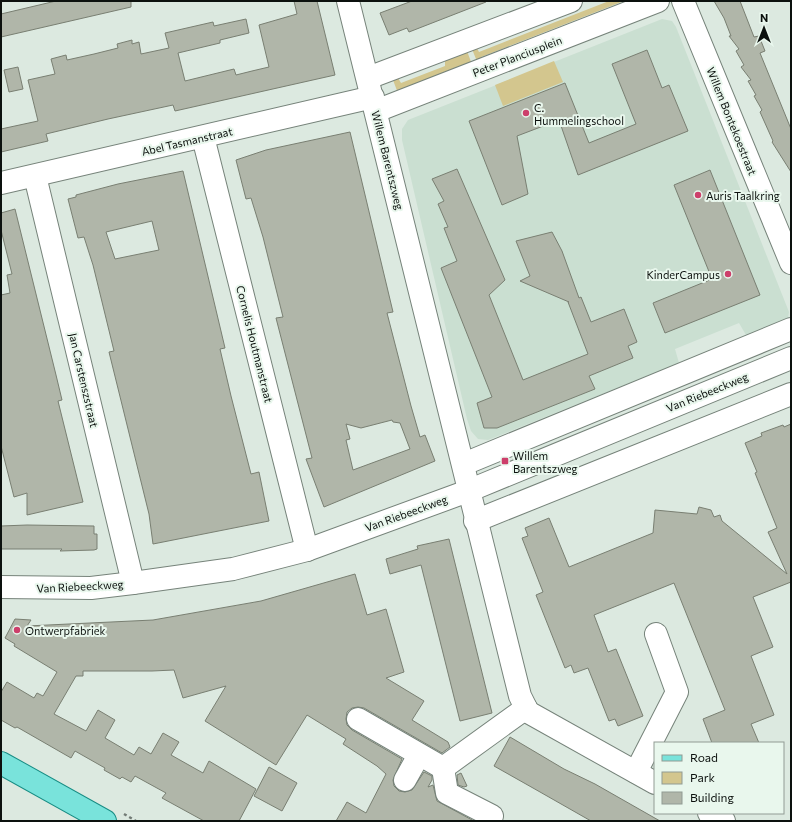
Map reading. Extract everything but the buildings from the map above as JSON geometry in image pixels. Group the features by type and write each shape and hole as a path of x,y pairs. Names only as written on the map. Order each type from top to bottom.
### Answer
{"main road":[{"path":"1,762 105,821"}],"street":[{"name":"Willem Barentszweg","path":"348,1 464,464 475,521 520,696 526,708"},
{"path":"372,95 571,1"},
{"name":"Peter Planciusplein","path":"372,95 658,1"},
{"name":"Willem Bontekoestraat","path":"683,1 791,263"},
{"name":"Abel Tasmanstraat","path":"1,183 203,137 372,95"},
{"name":"Cornelis Houtmanstraat","path":"203,137 307,550"},
{"name":"Jan Carstenszstraat","path":"36,176 133,583"},
{"path":"464,464 791,329"},
{"name":"Van Riebeeckweg","path":"1,587 91,588 133,583 233,569 307,550 468,491 791,358"},
{"path":"475,521 791,394"},
{"path":"636,772 677,692 656,634"},
{"path":"443,768 526,708 528,712 654,782"},
{"path":"358,719 443,768"},
{"path":"405,780 419,755"},
{"path":"443,768 447,793 492,816 490,821"}],"shaded area":[{"path":"662,19 672,21 676,27 789,312 788,318 746,335 739,323 675,349 679,363 488,440 478,439 471,431 467,419 402,140 402,129 408,120"}],"green space":[{"path":"609,1 624,1 481,57 482,60 478,64 472,49 477,48 479,52"},
{"path":"467,51 473,67 448,73 447,71 404,88 404,92 399,96 393,80 398,78 401,83 445,66 445,60"},
{"path":"554,61 563,82 503,106 495,85"}],"place":[{"name":"C. Hummelingschool","path":"526,113"},
{"name":"Auris Taalkring","path":"698,195"},
{"name":"KinderCampus","path":"728,274"},
{"name":"Willem Barentszweg","path":"505,461"},
{"name":"Ontwerpfabriek","path":"17,630"}]}
